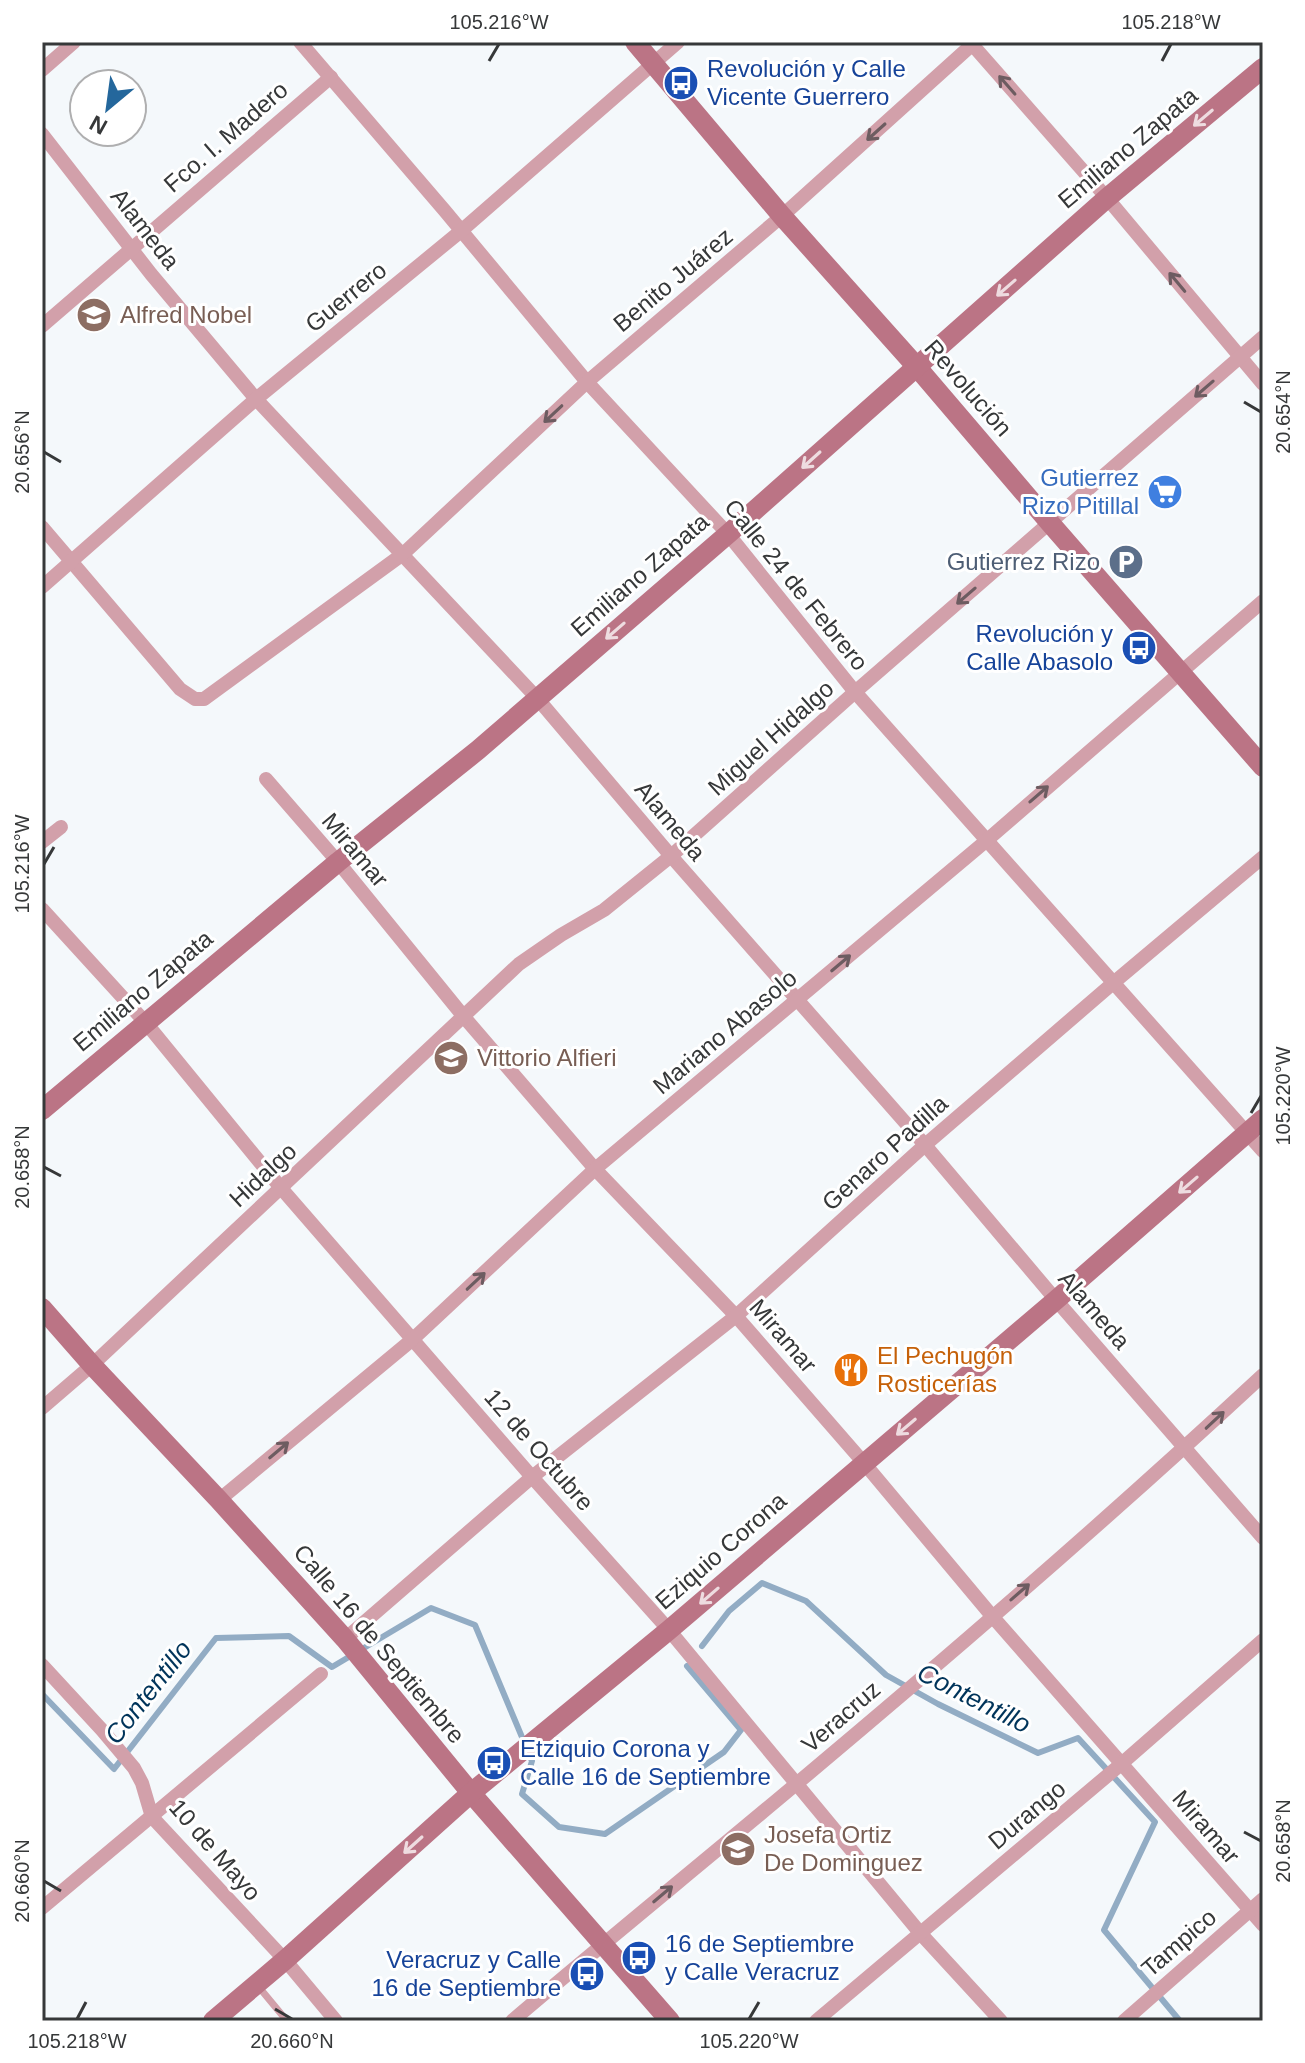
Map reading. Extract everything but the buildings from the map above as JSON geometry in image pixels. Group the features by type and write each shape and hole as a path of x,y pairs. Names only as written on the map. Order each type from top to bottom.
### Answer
{"street":[{"path":"42,70 74,42"},
{"name":"Calle 24 de Febrero","path":"300,42 587,382 728,534 855,692 1263,1151"},
{"name":"Revolución","path":"635,42 782,216 1263,767"},
{"name":"Guerrero","path":"42,587 256,399 461,231 678,42"},
{"path":"972,43 1263,384"},
{"name":"Benito Juárez","path":"403,554 587,382 782,216 972,43"},
{"name":"Emiliano Zapata","path":"42,1110 338,862 478,750 728,534 1107,198 1263,68"},
{"name":"Fco. I. Madero","path":"42,326 331,77"},
{"name":"Alameda","path":"42,134 151,274 256,399 537,698 1263,1538"},
{"name":"Miguel Hidalgo","path":"464,1017 519,964 604,910 671,856 1263,337"},
{"path":"42,527 180,689 195,699 204,699 403,554"},
{"name":"Mariano Abasolo","path":"219,1500 413,1339 595,1169 986,841 1263,601"},
{"name":"Miramar","path":"266,779 595,1169 736,1316 992,1616 1263,1925"},
{"path":"42,842 61,827"},
{"name":"Genaro Padilla","path":"345,1639 532,1477 736,1316 925,1145 1263,857"},
{"name":"12 de Octubre","path":"42,909 146,1023 281,1188 669,1630 921,1934 1001,2021"},
{"name":"Hidalgo","path":"42,1408 92,1365 464,1017"},
{"name":"Eziquio Corona","path":"217,2020 471,1793 669,1630 1263,1119"},
{"name":"Calle 16 de Septiembre","path":"42,1308 345,1639 471,1793 670,2021"},
{"name":"Veracruz","path":"512,2021 899,1697 1185,1448 1263,1375"},
{"name":"Durango","path":"816,2021 1263,1640"},
{"name":"10 de Mayo","path":"42,1665 134,1768 152,1817 285,1960 336,2021"},
{"path":"42,1908 321,1674"},
{"name":"Tampico","path":"1124,2021 1263,1899"}],"lane":[{"path":"256,1984 287,2021"}],"waterway":[{"name":"Contentillo","path":"702,1646 729,1611 762,1583 806,1601 886,1675 938,1704 1038,1753 1078,1738 1155,1822 1104,1930 1180,2021"},
{"name":"Contentillo","path":"42,1694 114,1769 216,1638 289,1636 332,1667 431,1608 475,1625 532,1761 522,1794 559,1827 605,1834 724,1752 741,1730 687,1666"}],"place":[{"name":"Revolución y Calle Vicente Guerrero","path":"681,83"},
{"name":"Alfred Nobel","path":"94,315"},
{"name":"Gutierrez Rizo Pitillal","path":"1165,492"},
{"name":"Gutierrez Rizo","path":"1126,562"},
{"name":"Revolución y Calle Abasolo","path":"1139,648"},
{"name":"Vittorio Alfieri","path":"451,1058"},
{"name":"El Pechugón Rosticerías","path":"851,1370"},
{"name":"Etziquio Corona y Calle 16 de Septiembre","path":"494,1763"},
{"name":"Josefa Ortiz De Dominguez","path":"738,1849"},
{"name":"16 de Septiembre y Calle Veracruz","path":"639,1958"},
{"name":"Veracruz y Calle 16 de Septiembre","path":"587,1974"}]}
